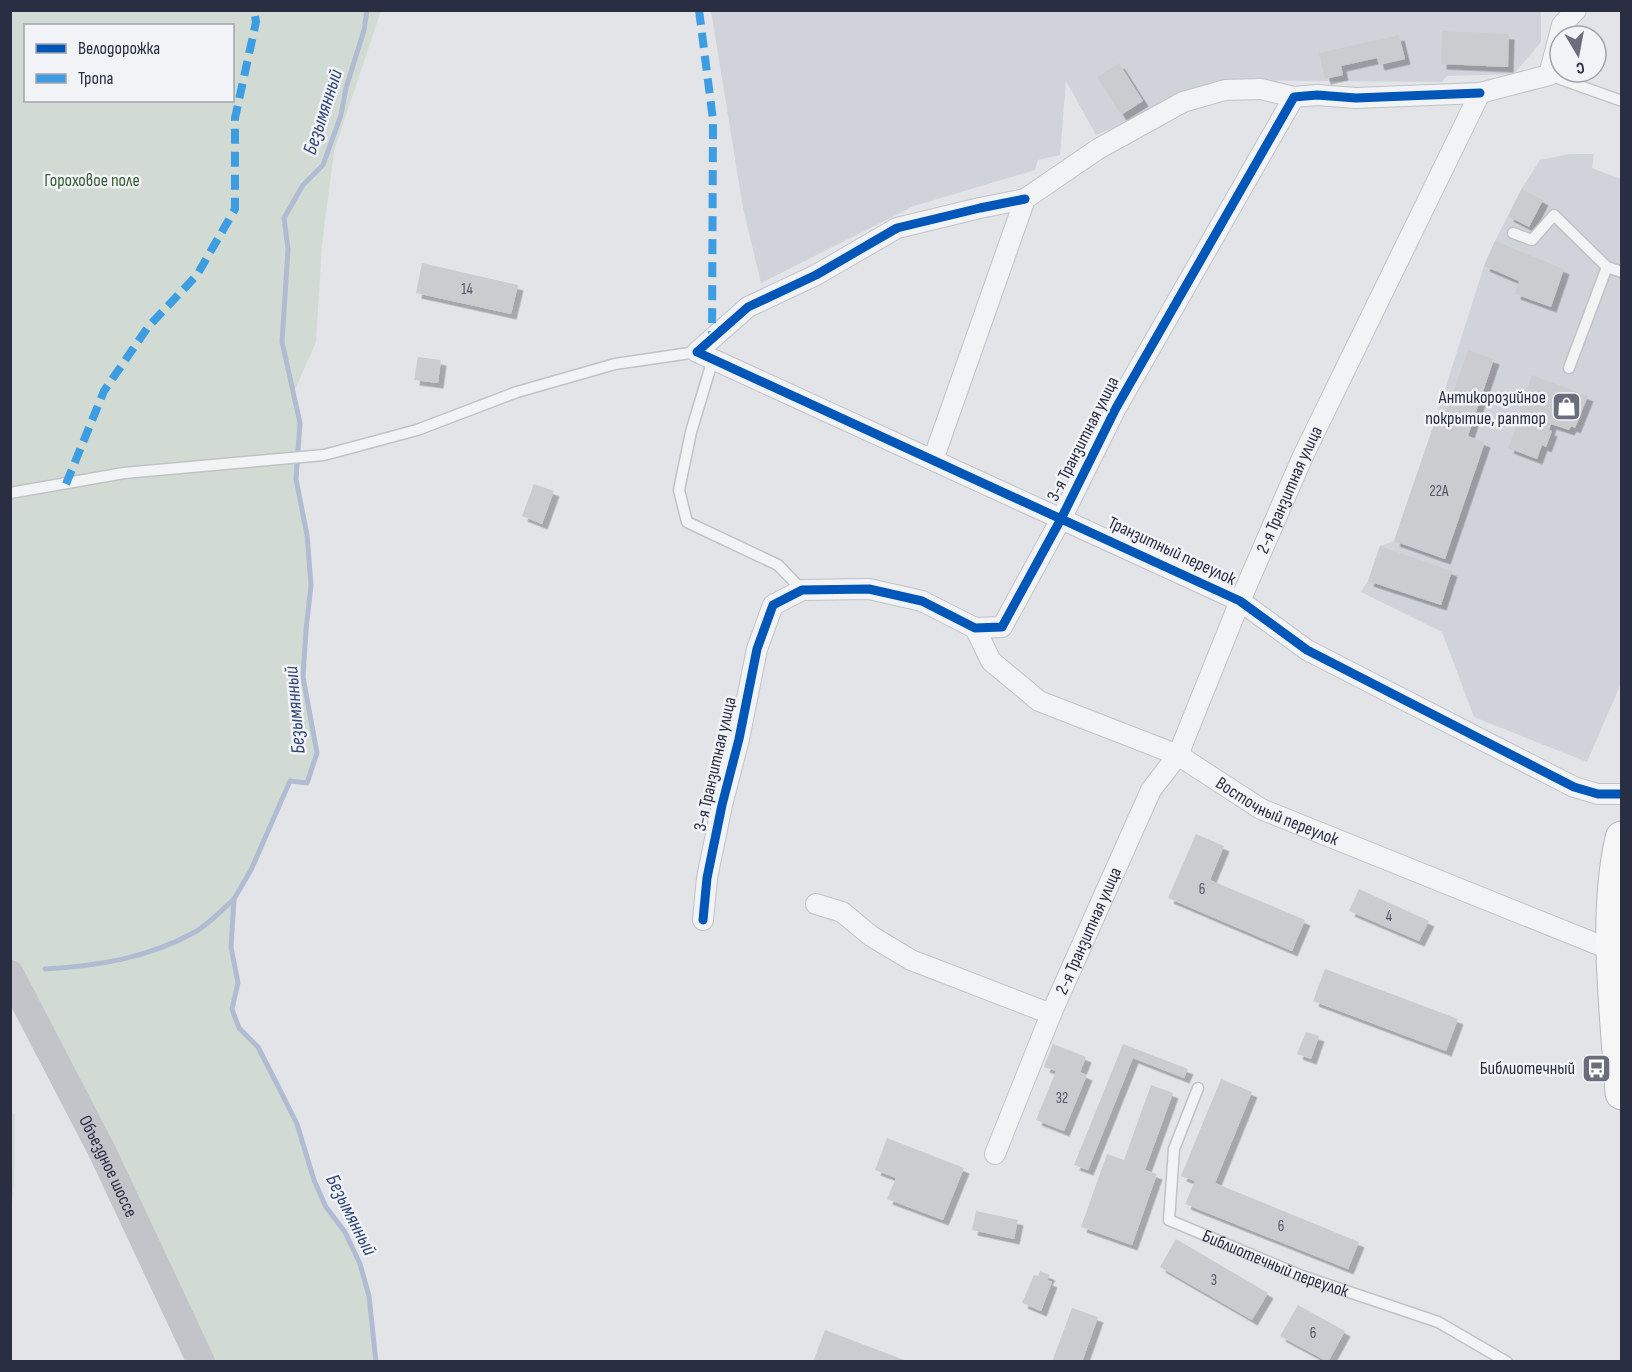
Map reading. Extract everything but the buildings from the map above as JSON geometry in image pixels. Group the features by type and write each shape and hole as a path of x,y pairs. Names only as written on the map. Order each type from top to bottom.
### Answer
{"highway":[{"path":"1622,838 1615,894 1622,1094"}],"street":[{"path":"1563,24 1576,10"},
{"path":"705,355 748,308 816,275 897,228 1025,199 1098,149 1183,102 1225,90 1261,88 1294,97 1317,95 1356,98 1480,93 1548,75"},
{"name":"2-я Транзитная улица","path":"995,1154 1051,1014 1151,790 1178,755 1240,601 1303,456 1480,93"},
{"name":"3-я Транзитная улица","path":"703,920 707,878 722,805 740,739 757,649 773,605 802,590 869,589 922,601 975,628 1002,627 1061,519 1116,408 1294,97"},
{"path":"933,460 1025,199"},
{"name":"Транзитный переулок","path":"705,355 1240,601 1307,650 1574,787 1598,794 1622,794"},
{"name":"Восточный переулок","path":"975,628 991,661 1039,701 1178,755 1261,809 1618,952"},
{"path":"816,904 842,912 871,936 911,960 1051,1014"},
{"name":"Объездное шоссе","path":"10,974 103,1153 201,1362"}],"lane":[{"path":"1574,84 1622,101"},
{"path":"1513,233 1532,240 1554,215 1607,267 1622,272"},
{"path":"1569,368 1607,267"},
{"path":"10,494 124,473 324,454 417,430 517,392 615,364 705,355 679,490 687,522 778,565 802,590"},
{"name":"Библиотечный переулок","path":"1198,1088 1174,1149 1170,1220 1302,1276 1438,1322 1507,1362"}],"shaded area":[{"path":"1541,10 1541,42 1514,74 1447,76 1442,82 1225,80 1096,135 1066,81 1060,155 1038,160 1035,170 914,206 761,283 743,208 711,11"},
{"path":"1569,154 1594,154 1592,168 1621,179 1622,681 1587,762 1474,717 1442,632 1361,592 1368,581 1380,546 1394,541 1484,266 1495,241 1522,188 1540,160"}],"green space":[{"name":"Гороховое поле","path":"11,11 381,11 334,151 322,245 316,342 294,392 300,423 296,479 307,535 311,585 303,677 317,753 307,783 290,781 251,870 234,899 231,947 238,983 232,1009 239,1028 258,1047 279,1088 297,1124 314,1180 326,1206 345,1232 360,1264 369,1296 376,1361 201,1361 11,974"},
{"path":"11,1111 15,1115 14,1186 11,1213"}],"waterway":[{"name":"Безымянный","path":"367,10 364,30 346,88 341,115 323,165 303,185 284,218 288,249 282,342 300,423 296,479 307,535 311,585 303,677 317,753 307,783 290,781 251,870 234,899 231,947 238,983 232,1009 239,1028 258,1047 279,1088 297,1124 314,1180 326,1207 345,1232 360,1264 369,1296 376,1362"},
{"path":"45,969 103,963 159,948 200,929 234,899"}],"marked path":[{"path":"66,484 104,391 148,327 197,275 235,209 235,118 256,22 254,10"},
{"path":"699,10 713,120 712,339"}],"cycle path":[{"path":"703,920 707,878 722,805 739,739 757,649 773,605 802,590 869,589 922,601 975,628 1002,627 1061,519 1116,408 1294,97 1317,95 1356,98 1480,93"},
{"path":"1025,199 897,228 816,275 748,307 697,352 1240,601 1307,650 1574,787 1598,794 1622,794"}],"place":[{"name":"Антикорозийное покрытие, раптор","path":"1567,407"},
{"name":"Библиотечный","path":"1596,1068"}]}
